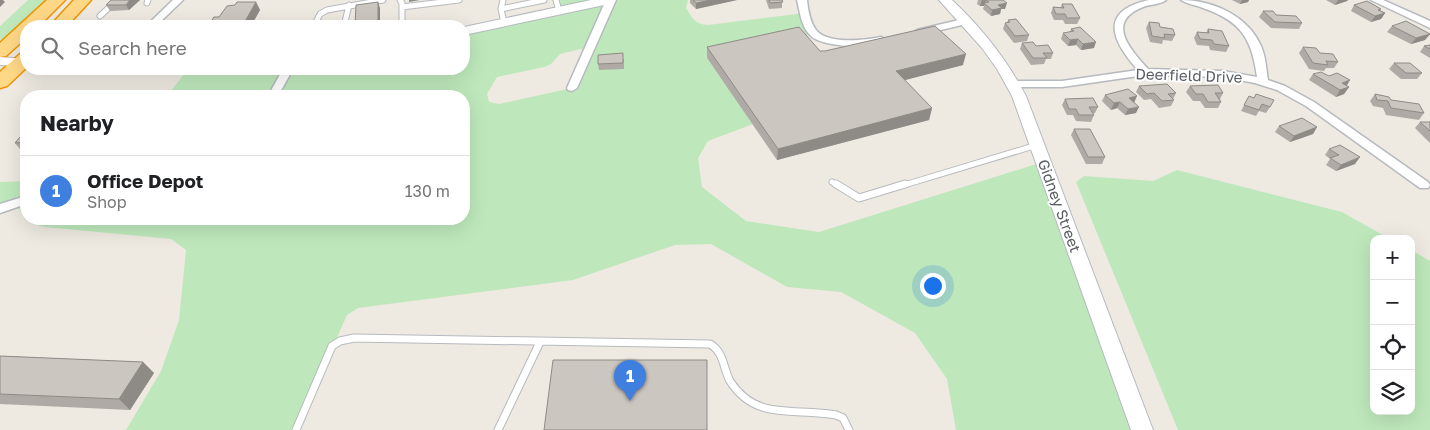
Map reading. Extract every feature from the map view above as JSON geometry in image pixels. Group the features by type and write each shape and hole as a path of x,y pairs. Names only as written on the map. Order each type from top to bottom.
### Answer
{"highway":[{"path":"36,20 57,0"},
{"path":"64,20 83,0"},
{"path":"0,52 20,34"},
{"path":"0,82 20,64"}],"street":[{"path":"157,20 178,0"},
{"path":"470,30 504,23 557,5 610,0 572,88"},
{"path":"802,0 808,24 817,36 827,40 845,42 865,42 889,38"},
{"name":"Gidney Street","path":"945,0 967,21 994,53 1013,84 1142,430"},
{"path":"1144,72 1122,45 1117,33 1118,22 1121,16 1134,8 1161,0"},
{"path":"1186,0 1216,9 1231,18 1246,31 1256,48 1263,81"},
{"path":"1376,0 1430,25"},
{"path":"908,34 967,21"},
{"path":"0,61 20,61"},
{"name":"Deerfield Drive","path":"1013,84 1062,84 1144,72 1224,74 1263,81 1310,104 1424,185"},
{"path":"276,90 285,75"},
{"path":"0,209 20,202"}],"lane":[{"path":"100,16 116,0"},
{"path":"318,20 323,11 383,0"},
{"path":"400,0 402,20"},
{"path":"402,7 459,0"},
{"path":"503,0 501,9 504,23"},
{"path":"501,9 526,2 544,0"},
{"path":"345,20 349,5"},
{"path":"832,182 859,198 1037,146"},
{"path":"296,430 334,344 354,338 710,344 720,352 727,373 737,391 754,406 836,415 843,418 849,430"},
{"path":"498,430 540,342"}],"green space":[{"path":"28,0 50,0 27,20 20,20 20,26 0,40 0,26"},
{"path":"556,0 688,0 686,8 693,18 697,22 708,25 805,13 814,34 706,57 753,124 708,141 698,158 702,187 746,221 819,232 1043,162 1143,430 956,430 947,379 915,333 841,292 787,287 711,244 675,245 573,280 358,308 347,315 296,430 126,430 161,371 179,320 186,250 171,239 37,225 470,225 470,90 172,90 183,75 470,75 470,30 559,11","holes":["589,47 572,88 499,104 489,102 487,94 497,77 544,67 551,64 560,54"]},
{"path":"1177,170 1342,212 1383,235 1370,235 1370,415 1415,415 1415,252 1430,261 1430,430 1178,430 1076,182 1084,176 1153,181"},
{"path":"20,181 20,210 14,204 0,208 0,182"}],"building":[{"path":"111,0 130,0 126,5 106,5"},
{"path":"693,0 711,0 696,3"},
{"path":"769,0 782,0 783,2 770,3"},
{"path":"986,0 1003,0 1007,3 998,5 1002,8 992,10 984,3 989,2"},
{"path":"1367,1 1385,13 1375,16 1354,5"},
{"path":"237,2 256,2 246,20 212,20 214,17 219,17 227,6 235,5"},
{"path":"378,2 378,20 355,20 356,5"},
{"path":"1062,4 1072,4 1080,18 1067,18 1065,14 1056,14 1053,7 1064,8"},
{"path":"1263,11 1273,11 1276,15 1296,16 1302,23 1275,22"},
{"path":"1016,19 1029,35 1015,36 1005,23 1010,22 1008,20"},
{"path":"1406,21 1430,34 1416,38 1392,26"},
{"path":"1149,22 1159,23 1160,27 1173,29 1175,35 1164,34 1165,38 1152,36"},
{"path":"935,26 966,54 896,71 932,108 778,149 707,47 799,27 820,51 825,51"},
{"path":"1080,27 1096,42 1083,44 1078,39 1070,40 1063,33 1074,31 1071,29"},
{"path":"1208,29 1222,31 1229,46 1214,44 1212,40 1200,39 1197,32 1209,33"},
{"path":"1033,42 1036,46 1048,45 1053,53 1043,53 1047,58 1033,58 1022,43"},
{"path":"1303,47 1316,48 1320,53 1333,54 1338,62 1326,61 1328,65 1313,63"},
{"path":"623,53 623,63 598,64 598,55"},
{"path":"1394,63 1410,63 1422,73 1406,73"},
{"path":"1321,72 1329,76 1337,73 1350,80 1342,83 1349,87 1340,90 1313,74"},
{"path":"1167,84 1176,93 1168,94 1174,100 1162,101 1154,93 1147,94 1139,86"},
{"path":"1218,85 1223,93 1215,93 1221,102 1208,102 1203,94 1196,94 1190,86"},
{"path":"1128,89 1137,96 1129,98 1139,107 1128,109 1120,102 1114,103 1105,95"},
{"path":"1256,94 1274,100 1270,107 1262,104 1259,110 1244,105 1249,96 1254,98"},
{"path":"1375,94 1389,97 1391,100 1419,104 1424,113 1391,108 1388,101 1377,100"},
{"path":"1093,98 1098,107 1089,107 1094,115 1079,115 1076,109 1069,109 1065,99"},
{"path":"1302,118 1317,127 1294,136 1279,126"},
{"path":"1420,122 1430,122 1430,131"},
{"path":"1074,129 1090,129 1105,157 1088,157"},
{"path":"1340,145 1360,157 1341,165 1330,158 1339,155 1329,149"},
{"path":"0,356 143,362 119,399 0,394"},
{"path":"553,360 707,360 707,430 544,430"}],"place":[{"name":"Office Depot","path":"630,401"}]}
